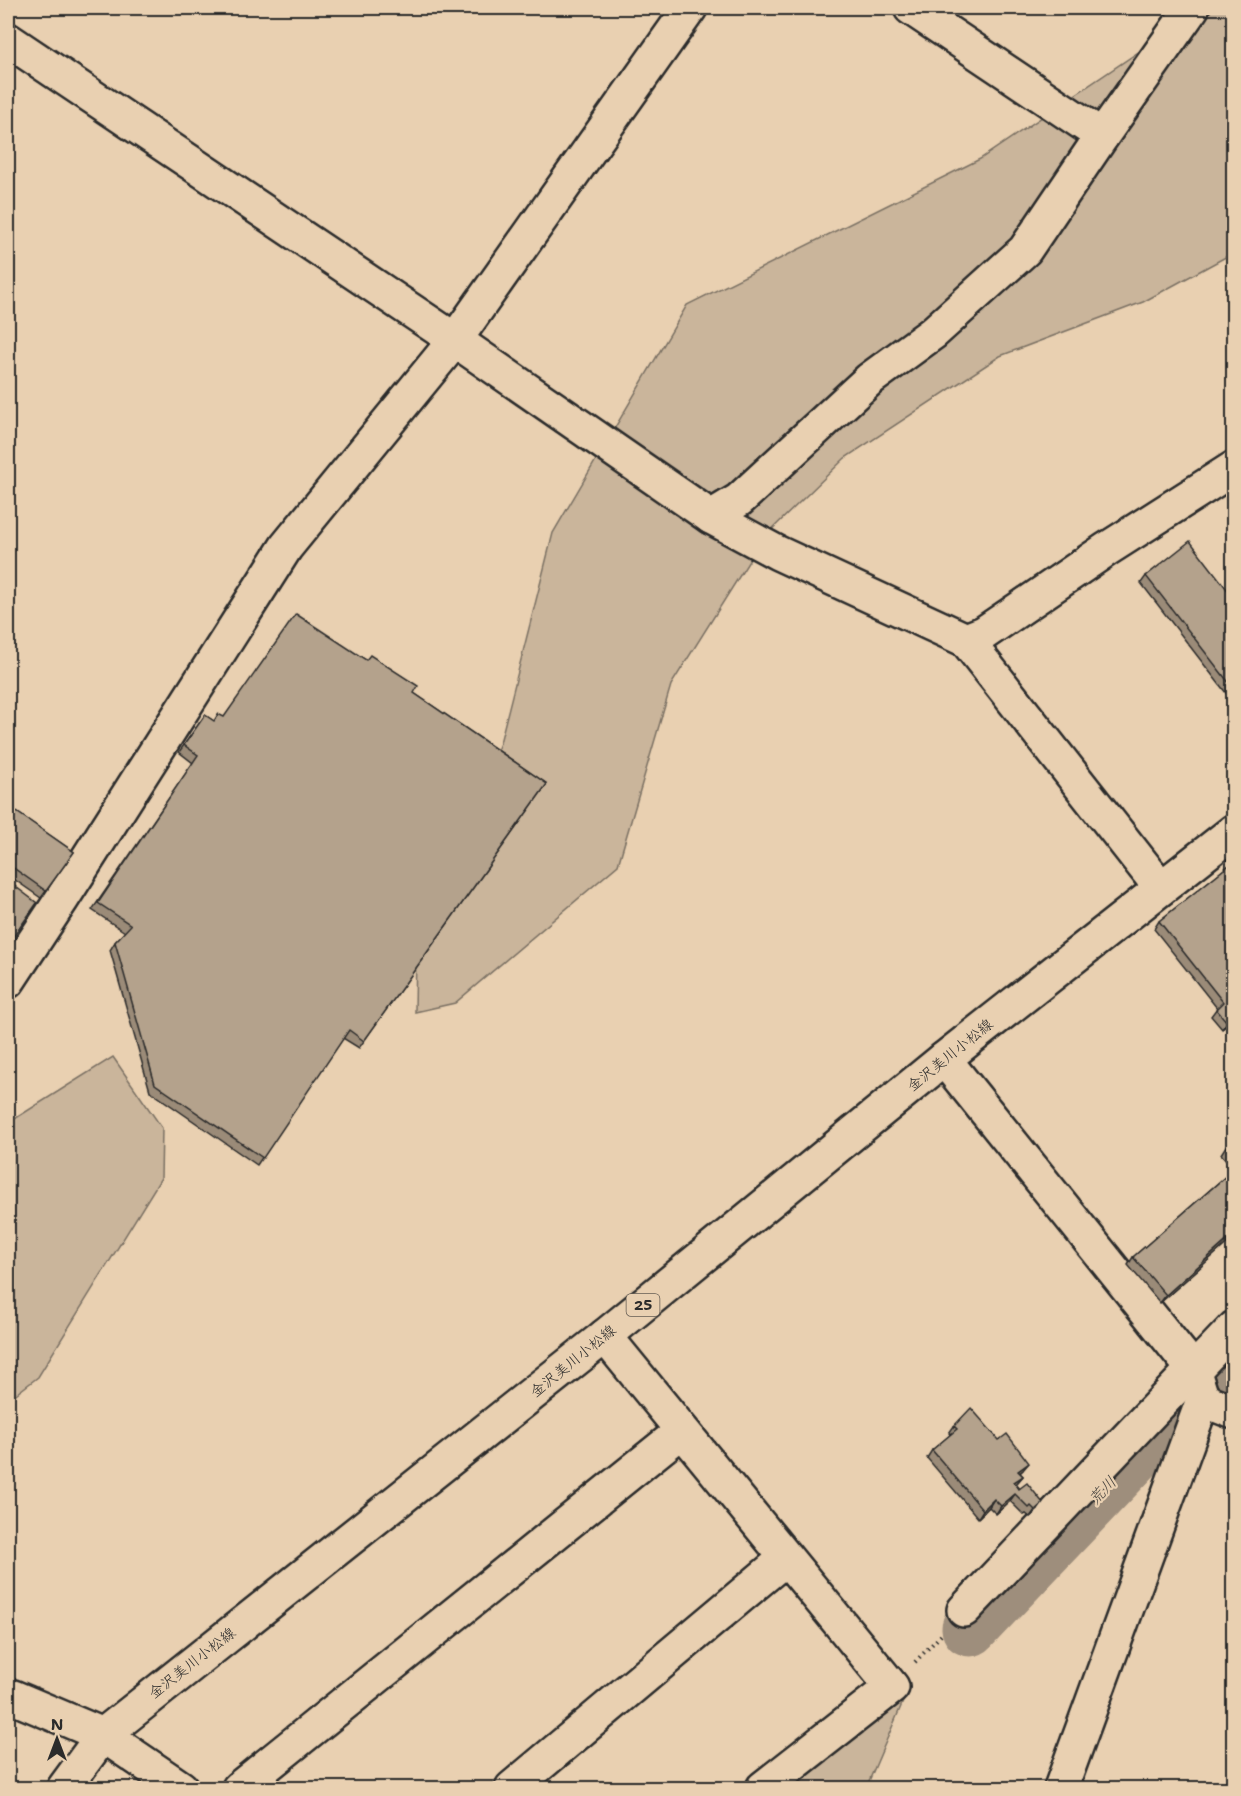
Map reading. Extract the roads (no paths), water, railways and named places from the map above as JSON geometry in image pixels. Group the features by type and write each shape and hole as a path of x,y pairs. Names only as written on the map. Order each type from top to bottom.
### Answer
{"street":[{"path":"8,981 286,548 455,340 690,8"},
{"path":"911,8 1102,136"},
{"path":"711,517 739,500 870,379 933,333 1026,250 1102,136 1192,8"},
{"path":"8,39 455,340 711,517 778,553 966,640 1161,888"},
{"path":"966,640 984,633 1107,549 1233,468"},
{"name":"金沢美川小松線","path":"64,1788 103,1735 604,1336 944,1059 1233,831"},
{"path":"944,1059 1198,1384 1233,1412"},
{"path":"1061,1788 1198,1384 1233,1328"},
{"path":"604,1336 892,1687 763,1788"},
{"path":"964,1611 1198,1384"},
{"path":"239,1788 682,1431"},
{"path":"512,1788 786,1558"},
{"path":"8,1696 103,1735 181,1788"}],"waterway":[{"name":"荒川","path":"970,1628 1234,1351"}]}
